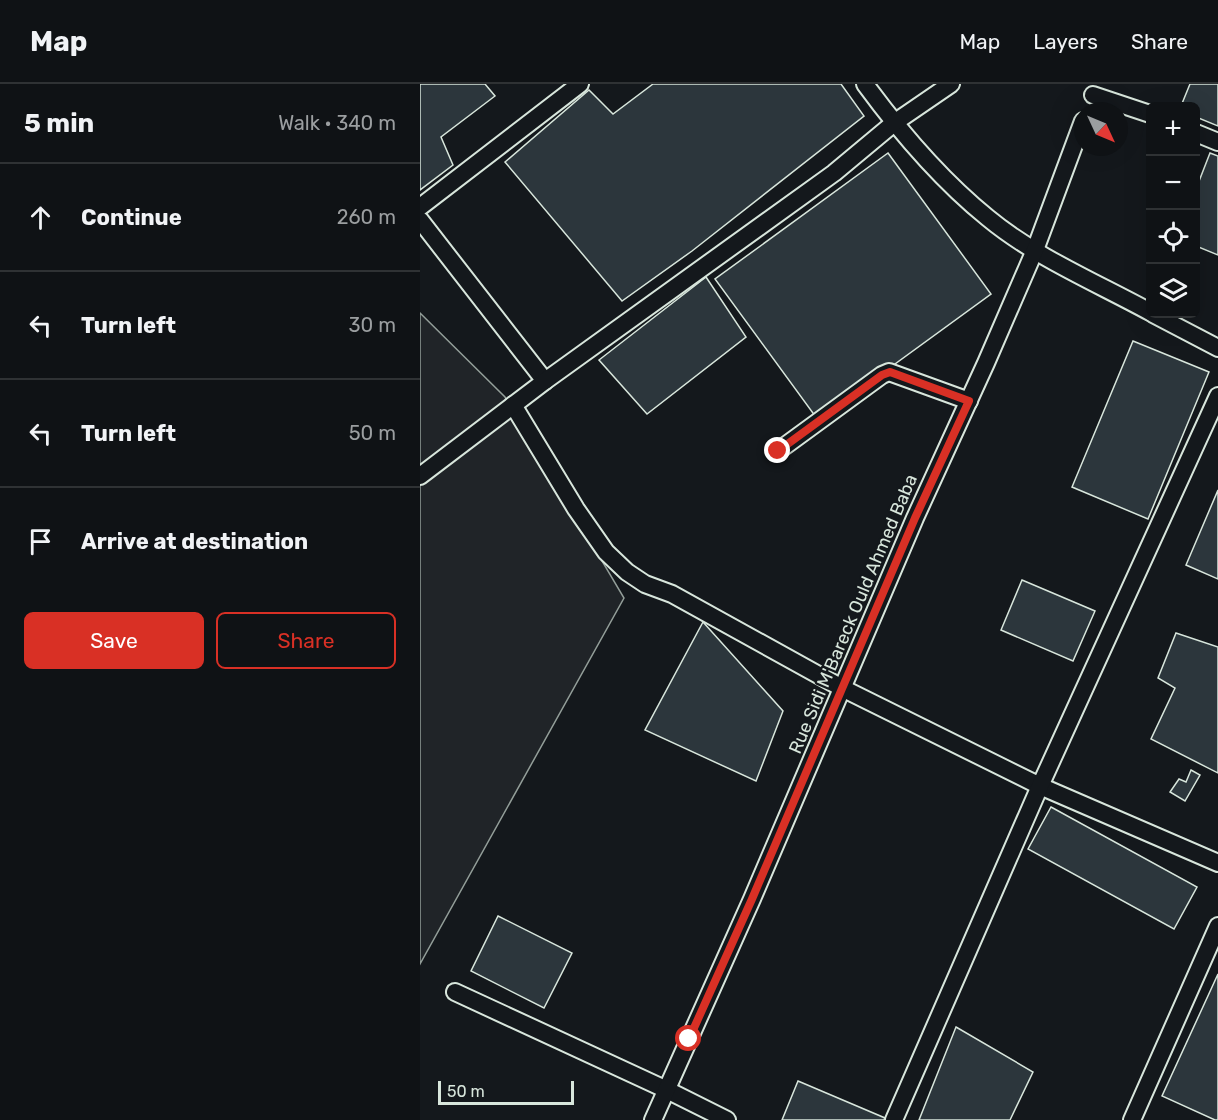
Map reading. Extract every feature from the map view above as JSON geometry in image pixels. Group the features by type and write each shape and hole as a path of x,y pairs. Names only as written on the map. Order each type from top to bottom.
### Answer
{"street":[{"path":"420,207 580,84"},
{"path":"865,84 894,123 955,188 989,219 1035,250 1146,310"},
{"path":"420,476 545,381 834,173 894,123 951,84"},
{"path":"1095,89 1146,112"},
{"path":"1200,135 1218,142"},
{"name":"Rue Sidi M'Bareck Ould Ahmed Baba","path":"653,1120 752,899 915,518 1035,250 1074,146"},
{"path":"420,220 545,381"},
{"path":"1161,318 1218,348"},
{"path":"778,451 882,375 890,372 969,401"},
{"path":"894,1120 1040,786 1218,396"},
{"path":"513,405 576,510 606,552 627,572 645,584 672,594 842,688 1040,786 1218,863"},
{"path":"1132,1120 1217,932"},
{"path":"455,992 727,1120"}],"shaded area":[{"path":"420,313 505,397 624,598 420,964"}],"building":[{"path":"420,84 485,84 495,96 441,137 453,165 420,190"},
{"path":"653,84 841,84 864,116 692,251 622,301 505,162 589,90 613,114"},
{"path":"1190,84 1218,84 1218,126 1200,119 1200,102 1183,102"},
{"path":"888,153 991,294 818,420 715,279"},
{"path":"1210,153 1218,156 1218,255 1200,248 1200,179"},
{"path":"706,277 746,337 647,414 599,360"},
{"path":"1133,341 1209,372 1148,519 1072,487"},
{"path":"1218,490 1218,579 1186,565"},
{"path":"1022,580 1095,611 1073,661 1001,630"},
{"path":"703,622 783,711 756,781 645,730"},
{"path":"1176,633 1218,647 1218,773 1151,739 1175,688 1158,678"},
{"path":"1191,770 1200,775 1185,801 1170,792 1179,779 1186,782"},
{"path":"1051,807 1197,887 1174,929 1028,849"},
{"path":"498,916 572,953 544,1008 471,971"},
{"path":"1218,974 1218,1120 1215,1120 1162,1096"},
{"path":"956,1027 1033,1072 1010,1120 919,1120"},
{"path":"798,1081 885,1118 884,1120 782,1120"}],"route":[{"path":"689,1039 739,929 915,518 969,401 890,372 882,375 778,451"}]}
